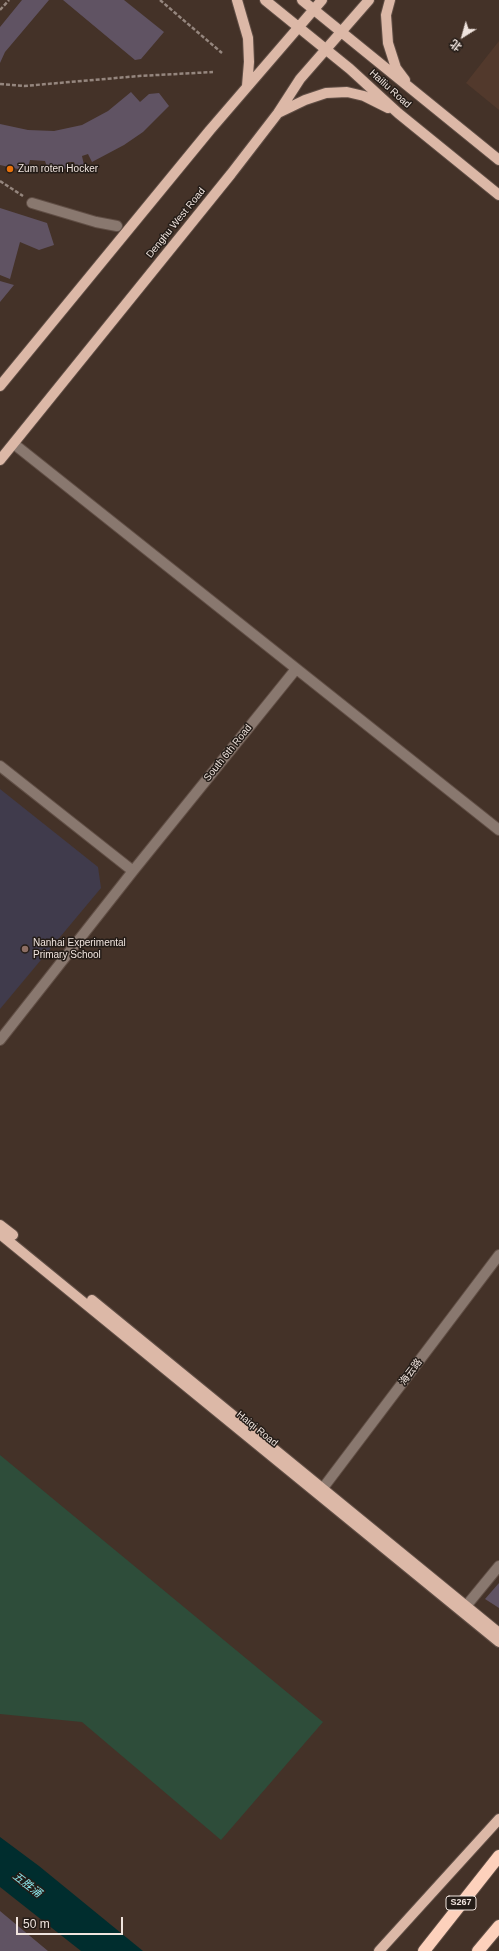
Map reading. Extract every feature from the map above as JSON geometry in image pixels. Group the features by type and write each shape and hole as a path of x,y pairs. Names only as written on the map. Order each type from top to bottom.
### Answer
{"highway":[{"name":"S267","path":"424,1951 499,1856"},
{"path":"478,1951 499,1926"}],"main road":[{"path":"237,0 248,38 249,62 247,86"},
{"name":"Hailiu Road","path":"265,0 299,26 398,113 499,195"},
{"name":"Hailiu Road","path":"302,0 499,160"},
{"path":"0,386 247,86 322,0"},
{"name":"Denghu West Road","path":"0,460 278,113 300,79 369,0"},
{"path":"390,0 386,15 388,43 396,68 416,94"},
{"path":"278,113 326,92 347,92 364,96 398,113"},
{"name":"Haiqi Road","path":"0,1225 323,1488 464,1609 499,1642"},
{"name":"Haiqi Road","path":"0,1234 464,1609 499,1633"},
{"path":"379,1951 499,1819"}],"street":[{"path":"32,203 96,222 117,226"},
{"path":"14,444 499,830"},
{"name":"South 6th Road","path":"0,1040 133,871 296,669"},
{"path":"0,766 133,871"},
{"name":"海云路","path":"323,1488 499,1255"},
{"path":"464,1609 499,1566"}],"path":[{"path":"0,10 9,0"},
{"path":"160,0 222,52"},
{"path":"0,84 24,86 214,72"},
{"path":"0,181 32,203"}],"shaded area":[{"path":"499,41 499,110 466,83"},
{"name":"Nanhai Experimental Primary School","path":"0,789 98,867 101,888 0,1009"}],"green space":[{"path":"0,1455 323,1722 221,1840 82,1722 0,1714"}],"water":[{"name":"五胜涌","path":"0,1837 39,1866 143,1951 81,1951 0,1887"}],"building":[{"path":"22,0 49,0 5,52 0,63 0,27"},
{"path":"63,0 124,0 164,32 141,59 135,60"},
{"path":"131,92 140,102 149,94 159,93 169,106 143,132 124,145 92,162 88,154 82,156 84,165 76,167 74,162 68,162 68,168 49,173 45,161 30,160 27,171 0,165 0,124 28,130 54,131 82,125 108,111"},
{"path":"0,208 47,223 54,245 39,250 20,242 10,279 0,275"},
{"path":"0,281 14,285 0,302"},
{"path":"499,1583 499,1608 485,1599"},
{"path":"0,1911 48,1951 0,1951"}],"place":[{"name":"Zum roten Hocker","path":"10,169"},
{"name":"Nanhai Experimental Primary School","path":"25,949"}]}
